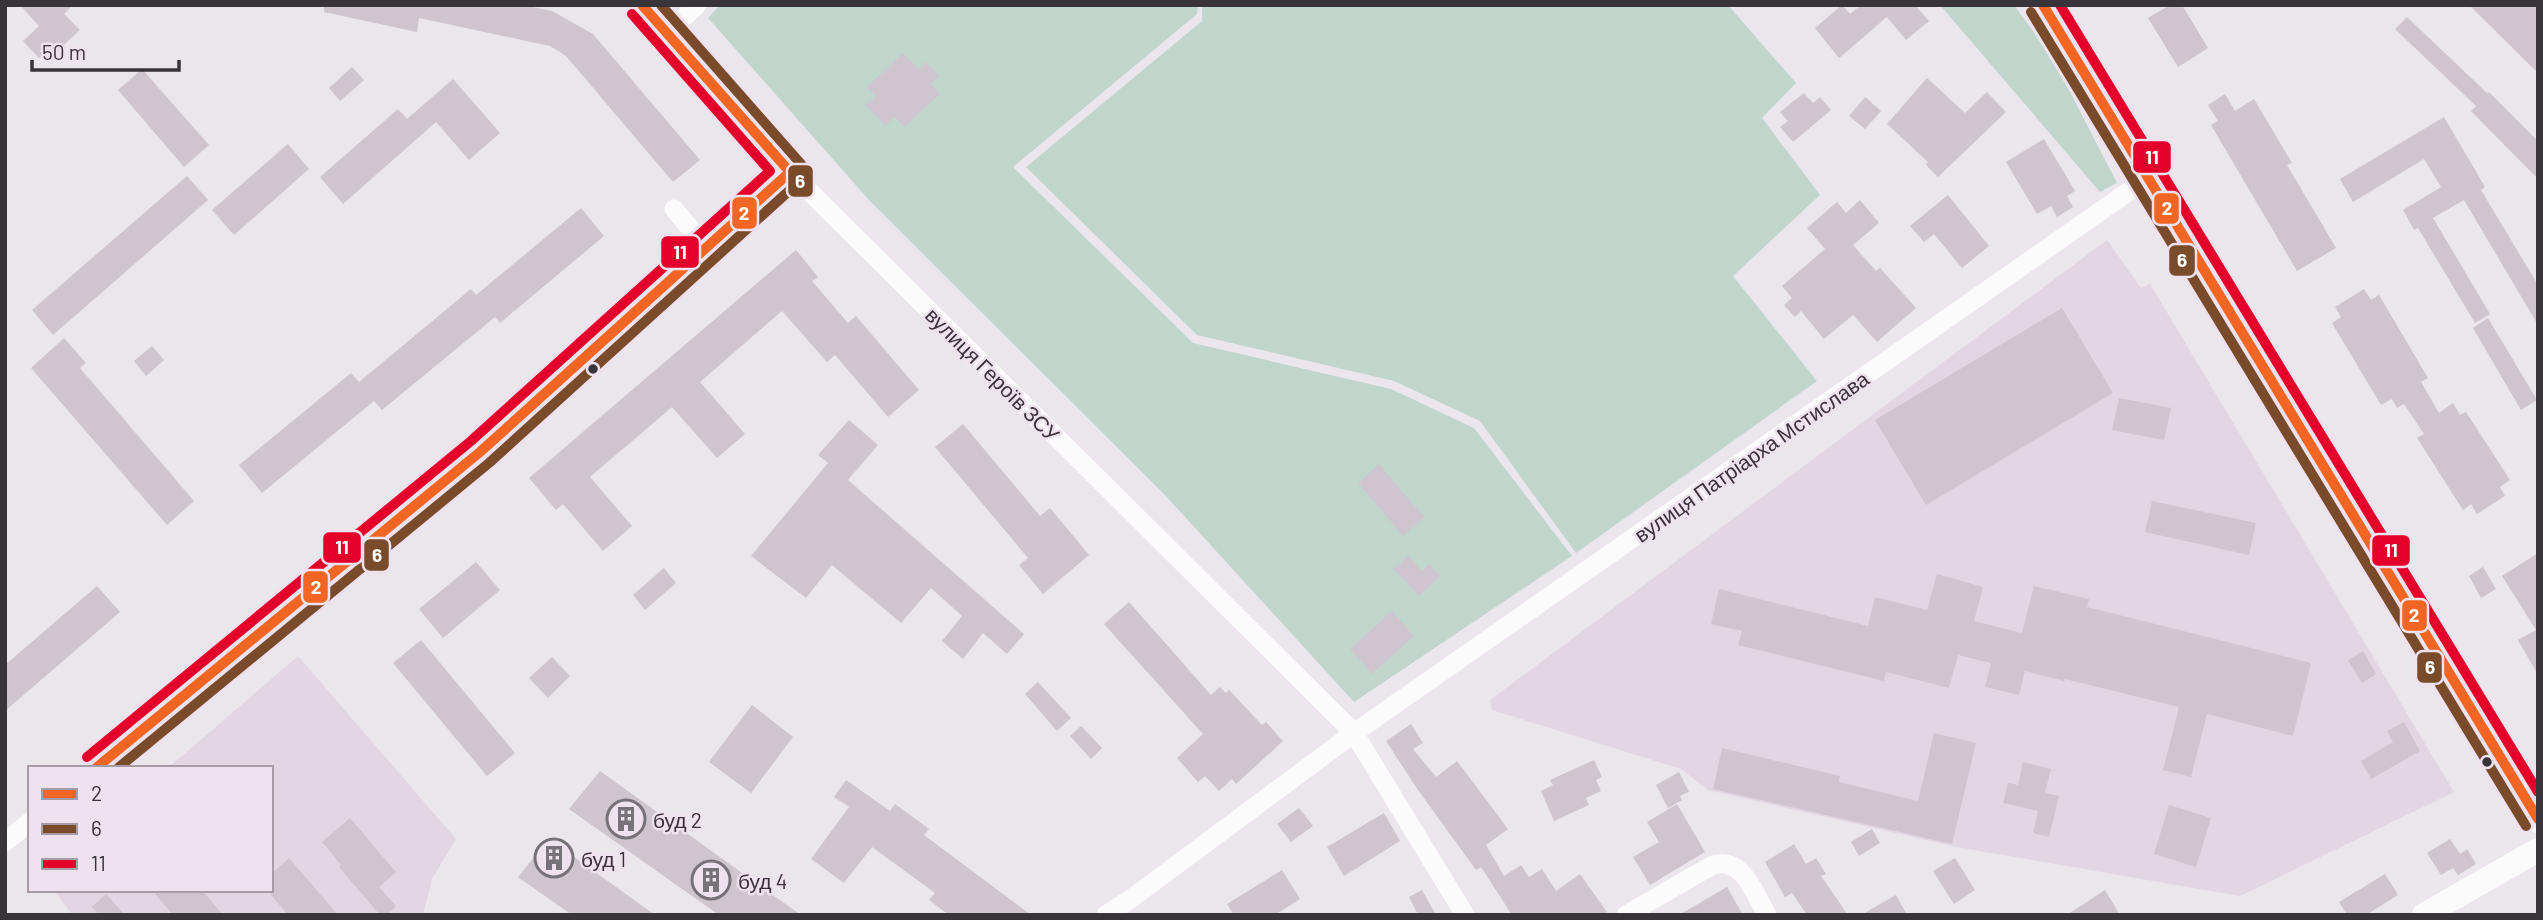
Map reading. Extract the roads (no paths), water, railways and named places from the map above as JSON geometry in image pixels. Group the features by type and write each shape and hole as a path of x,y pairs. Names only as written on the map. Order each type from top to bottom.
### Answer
{"main road":[{"path":"2043,5 2538,819"}],"street":[{"name":"вулиця Героїв ЗСУ","path":"642,5 790,173 1354,733"},
{"path":"666,33 697,5"},
{"path":"98,766 480,452 790,173"},
{"name":"вулиця Патріарха Мстислава","path":"1106,915 1354,733 2148,178"},
{"path":"674,209 706,247"},
{"path":"1354,733 1465,915"},
{"path":"5,842 28,824"},
{"path":"2424,915 2538,850"},
{"path":"1626,915 1711,866 1723,863 1739,869 1767,915"}],"place":[{"name":"буд 2","path":"626,819"},
{"name":"буд 1","path":"554,858"},
{"name":"буд 4","path":"711,880"}]}
